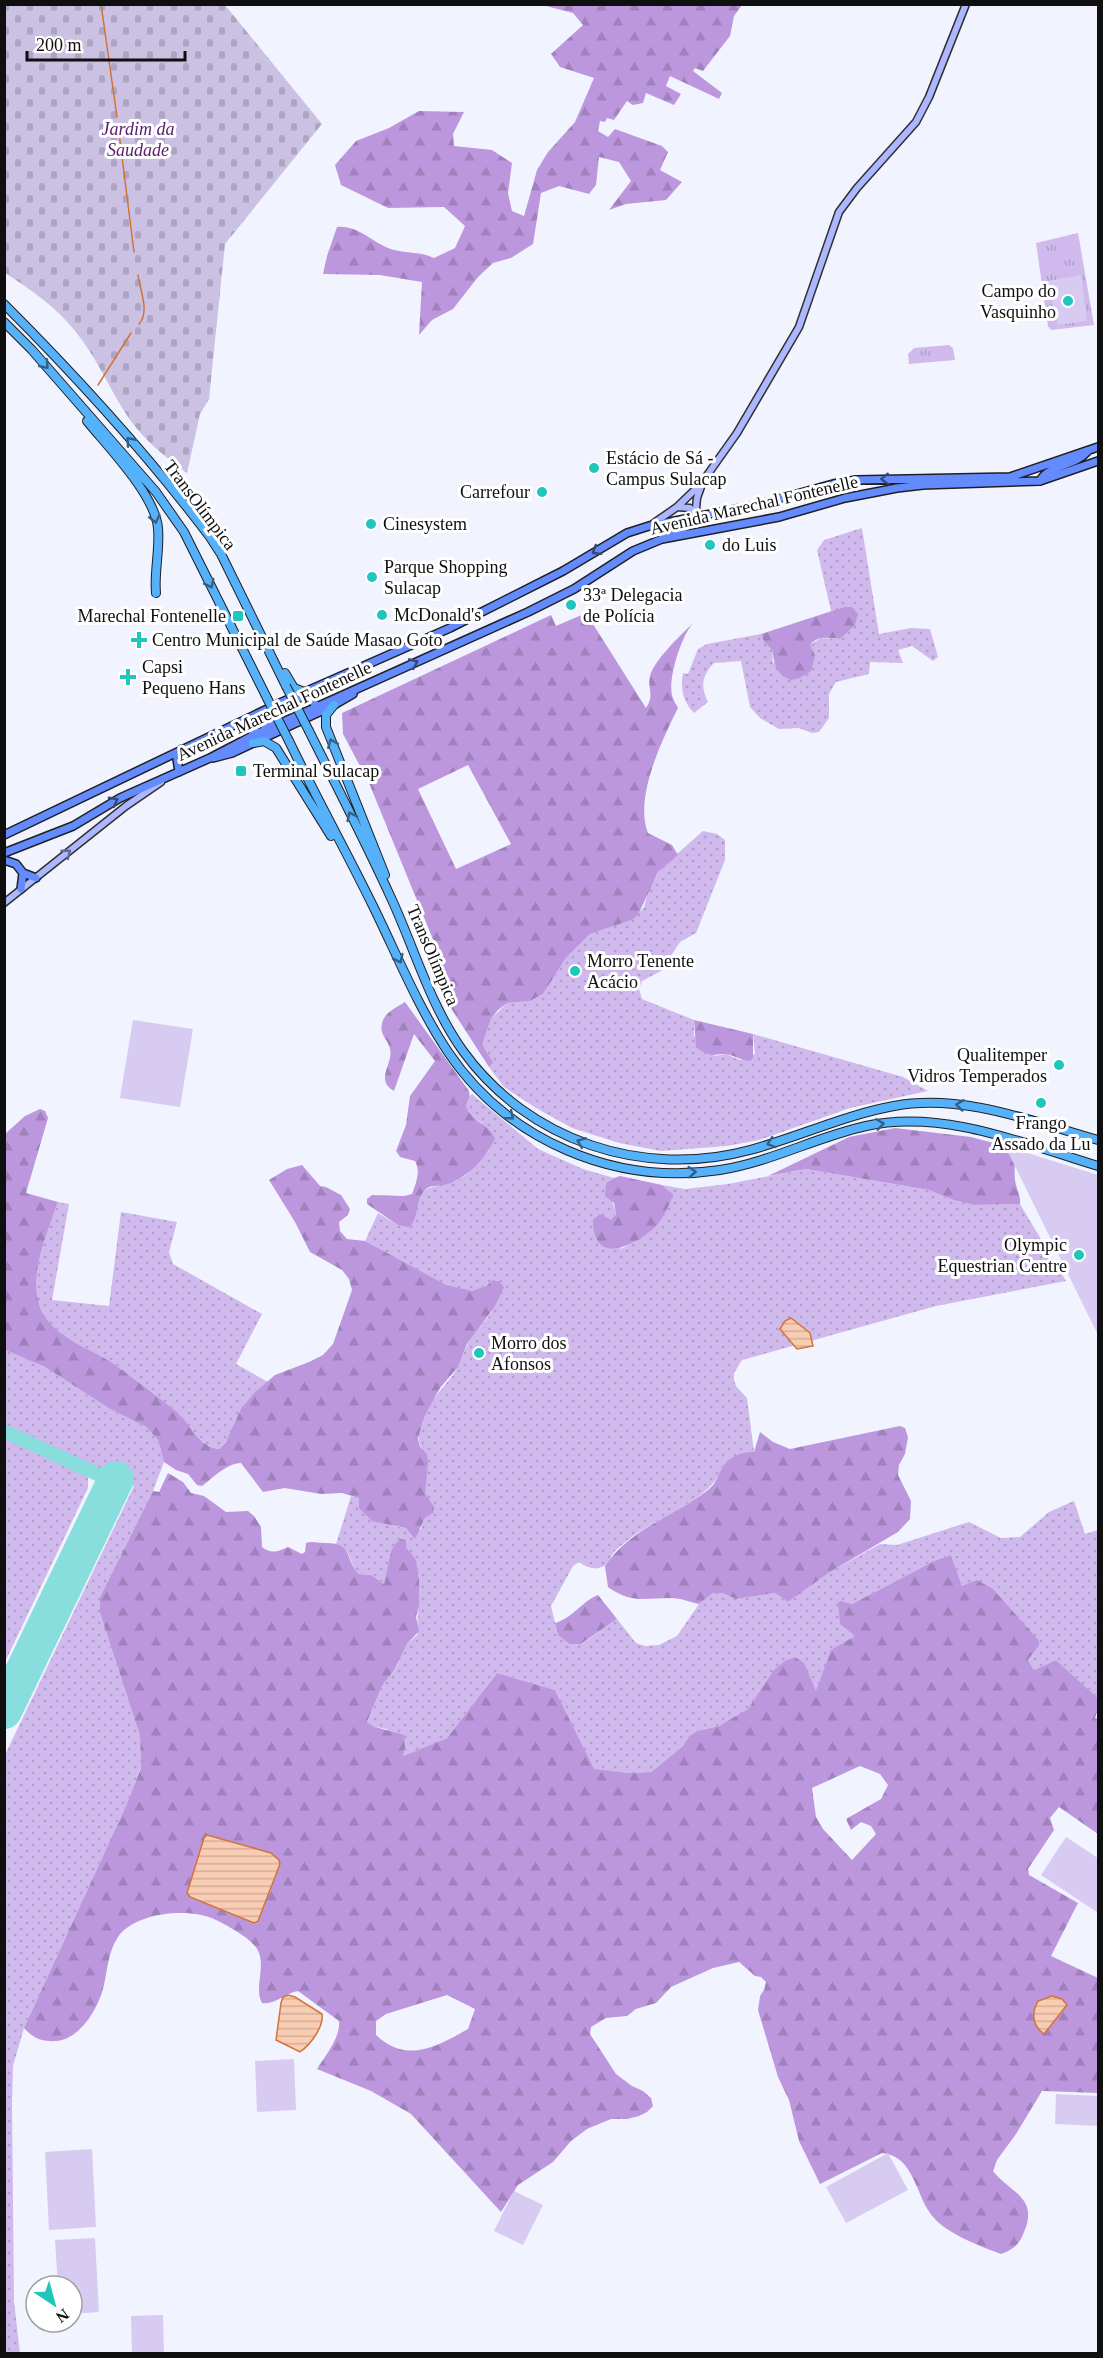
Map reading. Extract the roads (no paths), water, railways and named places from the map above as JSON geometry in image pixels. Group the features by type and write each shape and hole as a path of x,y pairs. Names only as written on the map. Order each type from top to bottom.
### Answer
{"highway":[{"name":"TransOlímpica","path":"4,304 41,340 182,501 221,554 235,583 299,690 309,731 386,887 448,1027 468,1057 500,1093 524,1112 573,1139 597,1149 653,1159 694,1160 722,1156 777,1142 842,1119 895,1106 922,1103 948,1104 993,1111 1098,1140"},
{"name":"TransOlímpica","path":"4,322 63,386 173,514 409,980 452,1058 467,1076 515,1121 535,1135 571,1153 615,1166 647,1172 689,1173 744,1165 838,1133 895,1122 918,1122 969,1128 1098,1166"},
{"path":"63,386 65,395 119,461 153,508 158,527 156,593"},
{"path":"334,705 326,715 326,727 378,856 386,887"},
{"path":"255,737 269,742 276,748 349,862"}],"main road":[{"path":"649,526 677,507 703,482 738,433 799,327 839,212 857,188 916,122 929,98 966,4"},
{"name":"Avenida Marechal Fontenelle","path":"4,835 244,720 299,690 450,628 563,571 614,540 649,526 695,515 777,501 848,482 1010,477 1098,447"},
{"path":"1040,481 1046,474 1082,458 1089,450"},
{"name":"Avenida Marechal Fontenelle","path":"4,903 126,806 168,776 210,758 222,758 255,737 317,706 560,597 633,551 662,539 779,517 845,498 923,485 1040,481 1098,461"},
{"path":"662,539 681,531 695,515 696,498 703,482"},
{"path":"845,498 843,490 848,482"},
{"path":"777,501 782,507 779,517"},
{"path":"677,507 690,508 695,515"},
{"path":"255,737 334,705 353,694 361,686"},
{"path":"255,737 297,701 299,690 310,697 317,706"},
{"path":"244,720 256,726 255,737"},
{"path":"179,772 177,759 182,749"},
{"path":"4,853 73,825 112,802 168,776"},
{"path":"127,777 146,786"},
{"path":"4,860 16,864 23,873 36,878"},
{"path":"21,889 23,873"}],"waterway":[{"path":"101,4 117,117"},
{"path":"118,125 134,252"},
{"path":"138,275 144,307 139,324"},
{"path":"98,385 131,333"}],"place":[{"name":"Campo do Vasquinho","path":"1068,301"},
{"name":"Estácio de Sá - Campus Sulacap","path":"594,468"},
{"name":"Carrefour","path":"542,492"},
{"name":"Cinesystem","path":"371,524"},
{"name":"do Luis","path":"710,545"},
{"name":"Parque Shopping Sulacap","path":"372,577"},
{"name":"33ª Delegacia de Polícia","path":"571,605"},
{"name":"McDonald's","path":"382,615"},
{"name":"Marechal Fontenelle","path":"238,616"},
{"name":"Centro Municipal de Saúde Masao Goto","path":"139,640"},
{"name":"Capsi Pequeno Hans","path":"128,677"},
{"name":"Terminal Sulacap","path":"241,771"},
{"name":"Morro Tenente Acácio","path":"575,971"},
{"name":"Qualitemper Vidros Temperados","path":"1059,1065"},
{"name":"Frango Assado da Lu","path":"1041,1103"},
{"name":"Olympic Equestrian Centre","path":"1079,1255"},
{"name":"Morro dos Afonsos","path":"479,1353"}],"park label":[{"name":"Jardim da Saudade","path":"138,139"}]}
